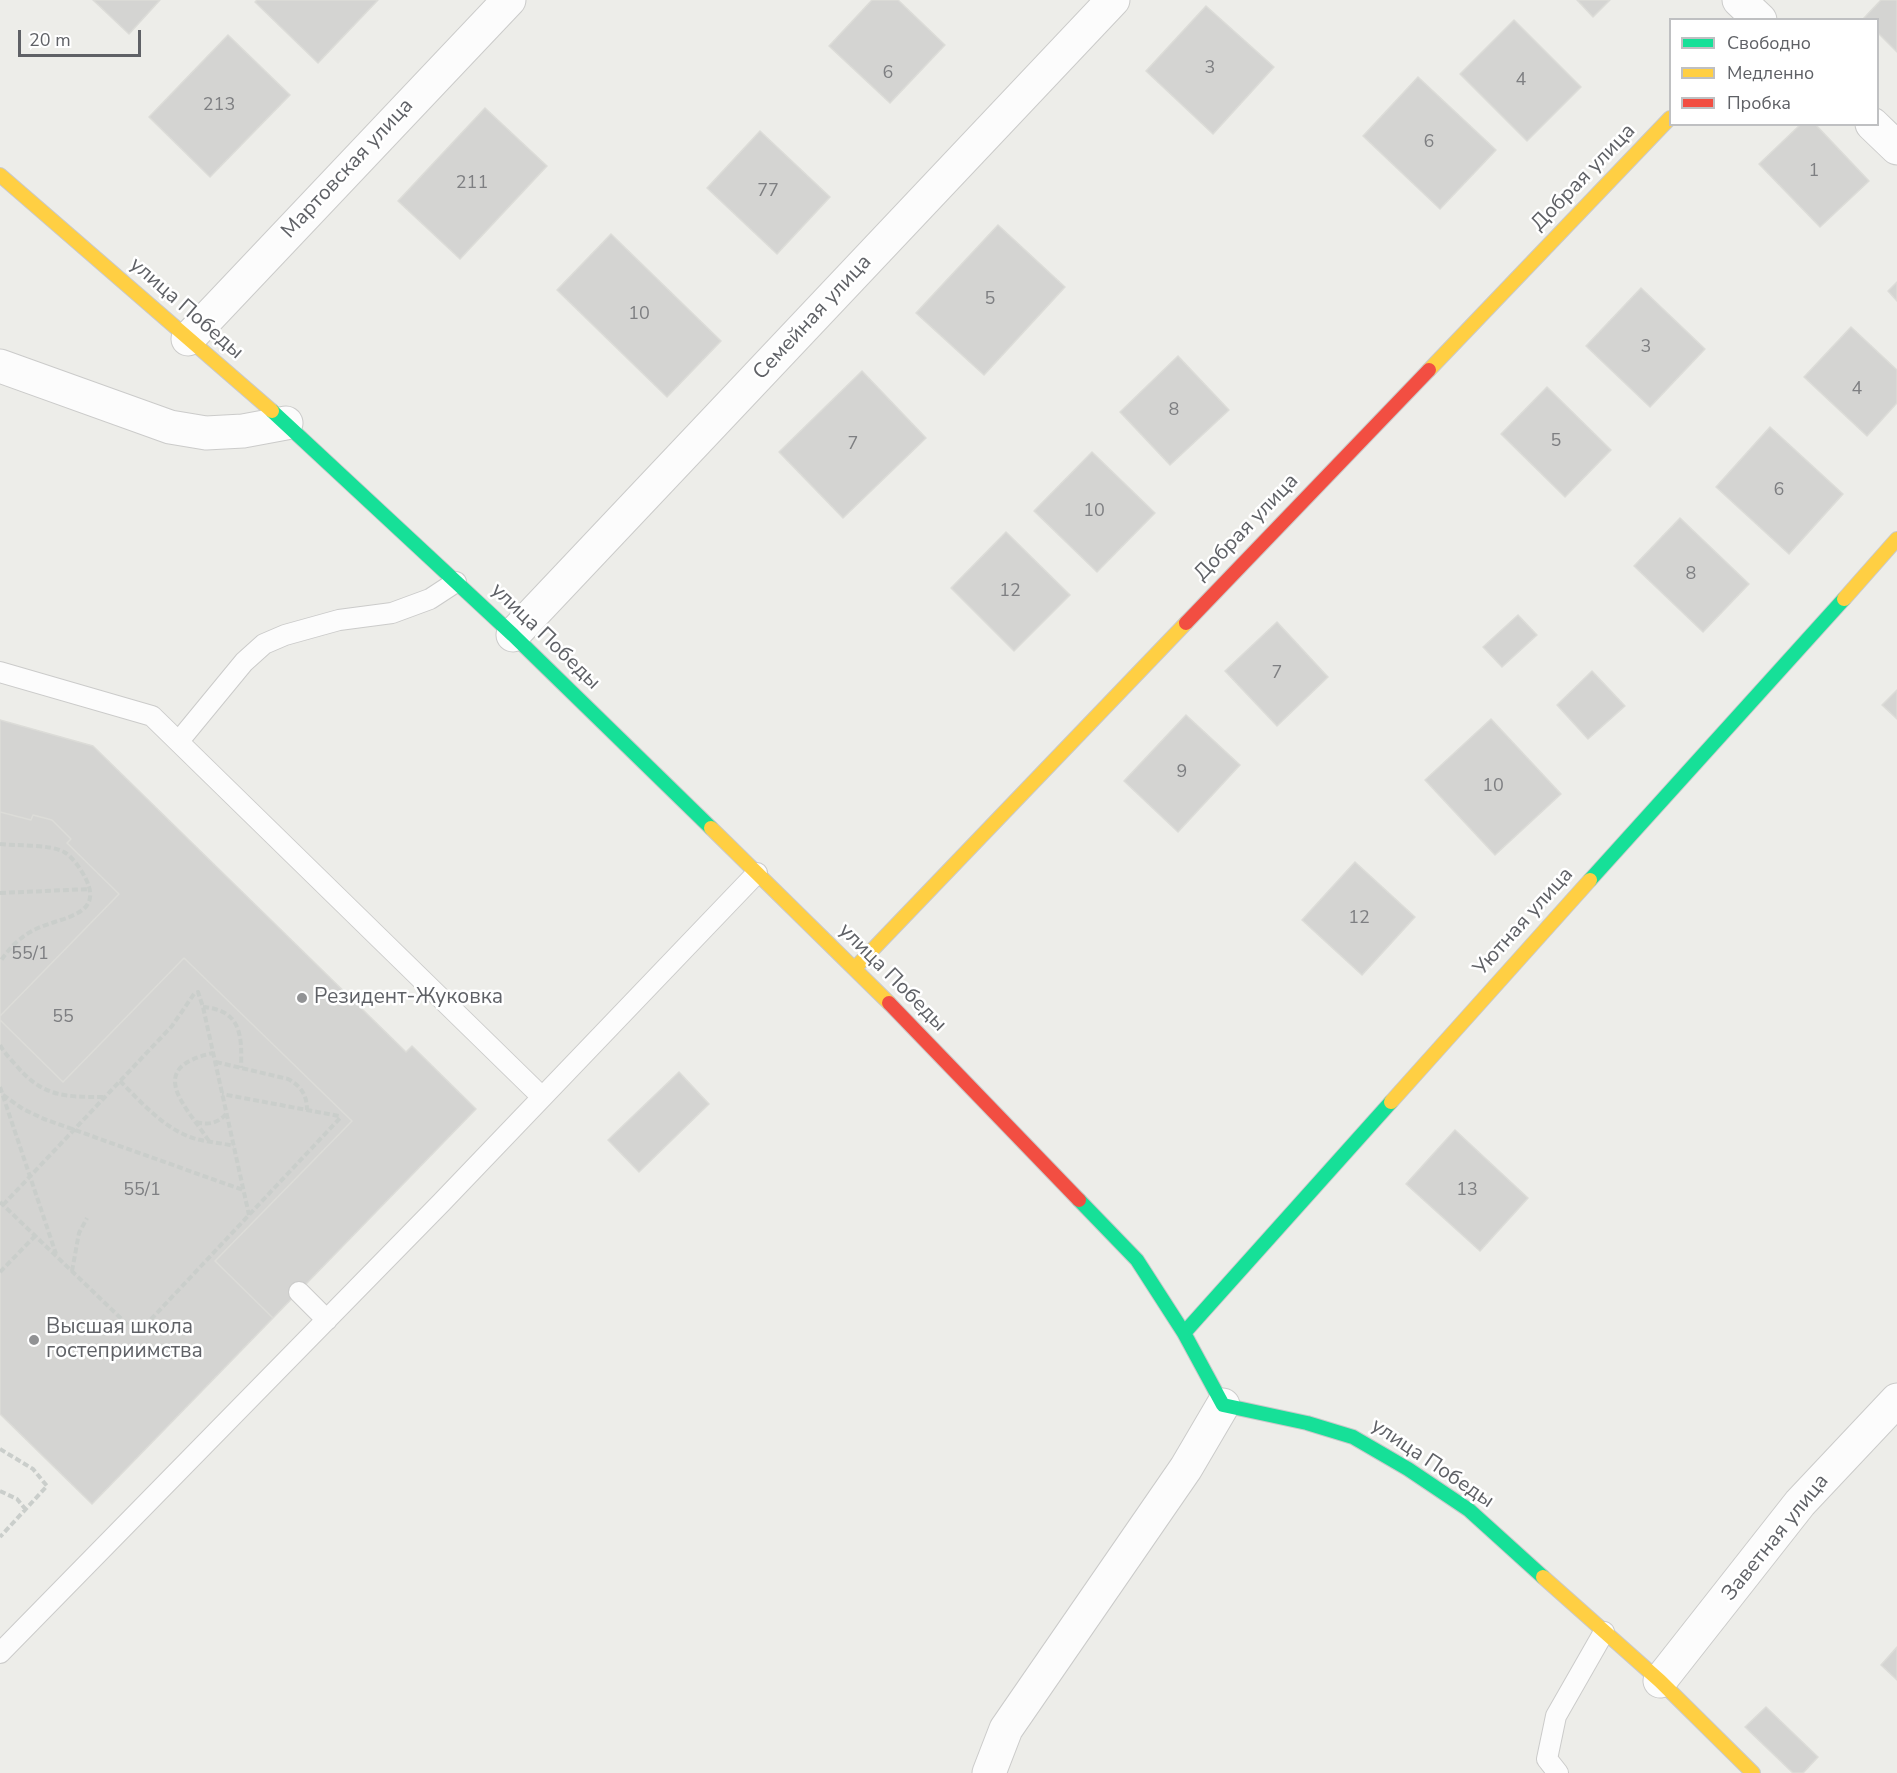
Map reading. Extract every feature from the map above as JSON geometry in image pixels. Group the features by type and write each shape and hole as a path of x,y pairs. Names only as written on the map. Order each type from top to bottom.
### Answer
{"street":[{"name":"Мартовская улица","path":"188,339 509,0"},
{"name":"Семейная улица","path":"513,635 1113,0"},
{"path":"1739,0 1758,18"},
{"name":"Добрая улица","path":"855,968 1669,119"},
{"path":"1874,126 1897,148"},
{"name":"улица Победы","path":"0,175 286,423 513,635 855,968 1137,1260 1184,1333 1223,1406 1307,1423 1353,1437 1408,1469 1469,1510 1660,1681 1753,1773"},
{"path":"0,366 170,427 206,433 243,432 286,423"},
{"name":"Уютная улица","path":"1184,1333 1897,539"},
{"name":"Заветная улица","path":"1660,1681 1800,1503 1897,1400"},
{"path":"989,1773 1006,1729 1186,1468 1223,1406"}],"lane":[{"path":"179,741 244,662 264,644 285,635 339,620 392,613 430,599 456,582"},
{"path":"0,672 152,716 542,1097"},
{"path":"0,1653 327,1320 757,873"},
{"path":"299,1292 327,1320"},
{"path":"1558,1773 1547,1759 1556,1716 1604,1632"}],"path":[{"path":"0,844 50,848 64,852 77,864 90,889 88,903 82,912 71,918 36,929 24,936 8,950 0,962"},
{"path":"0,893 90,889"},
{"path":"222,1094 340,1118 249,1216 141,1330 133,1330 1,1203 30,1176 172,1026 196,992 200,993 226,1113 234,1146 249,1216"},
{"path":"203,1007 222,1010 232,1018 238,1028 242,1046 241,1068"},
{"path":"0,1045 27,1078 48,1092 71,1097 105,1097"},
{"path":"209,1141 176,1089 174,1077 178,1068 186,1061 213,1053"},
{"path":"215,1062 288,1079 296,1083 307,1100 307,1110"},
{"path":"120,1081 153,1114 170,1126 194,1139 234,1146"},
{"path":"0,1087 56,1256"},
{"path":"3,1095 23,1109 74,1130 243,1190"},
{"path":"196,1122 213,1124 221,1120 226,1113"},
{"path":"72,1270 79,1233 87,1218"},
{"path":"0,1272 35,1236"},
{"path":"0,1449 33,1469 46,1482 47,1488 0,1537"},
{"path":"0,1491 17,1499 26,1510"}],"building":[{"path":"93,0 160,0 129,34"},
{"path":"257,0 378,0 318,63 255,2"},
{"path":"872,0 898,0 945,45 890,103 829,46"},
{"path":"1577,0 1610,0 1593,17"},
{"path":"1881,0 1897,0 1897,52 1879,34 1879,18 1864,18"},
{"path":"1206,6 1274,67 1213,134 1146,71"},
{"path":"1514,20 1581,87 1527,141 1460,74"},
{"path":"228,35 290,95 210,177 149,117"},
{"path":"1418,77 1496,150 1440,209 1363,136"},
{"path":"485,108 547,166 460,259 398,201"},
{"path":"1799,126 1817,126 1869,181 1820,227 1759,164"},
{"path":"760,131 830,197 777,254 707,188"},
{"path":"998,225 1065,287 984,375 916,313"},
{"path":"611,234 721,341 667,397 557,290"},
{"path":"1897,282 1897,301 1888,291"},
{"path":"1641,288 1705,349 1650,407 1586,346"},
{"path":"1851,327 1897,370 1897,403 1867,436 1804,377"},
{"path":"1178,356 1229,410 1170,465 1120,412"},
{"path":"862,371 926,438 843,518 779,452"},
{"path":"1547,387 1611,450 1565,497 1501,434"},
{"path":"1770,427 1843,494 1789,554 1716,487"},
{"path":"1092,452 1155,513 1097,572 1034,511"},
{"path":"1680,518 1749,584 1703,632 1634,566"},
{"path":"1006,532 1070,595 1014,651 951,588"},
{"path":"1518,615 1537,635 1502,667 1483,647"},
{"path":"1277,622 1328,677 1277,726 1225,671"},
{"path":"1592,671 1625,706 1588,739 1557,705"},
{"path":"1897,690 1897,719 1882,705"},
{"path":"1186,715 1240,765 1178,832 1124,781"},
{"path":"1491,719 1561,794 1495,855 1425,780"},
{"path":"0,720 93,746 406,1052 412,1046 476,1109 273,1318 215,1261 352,1121 184,958 63,1082 0,1020 0,1016 119,894 67,843 71,839 52,820 33,815 31,820 0,812"},
{"path":"0,812 31,820 33,815 52,820 71,839 67,843 119,894 0,1016"},
{"path":"1355,862 1415,917 1362,975 1302,920"},
{"path":"184,958 352,1121 215,1261 273,1318 92,1504 0,1414 0,1020 63,1082"},
{"path":"679,1072 709,1104 639,1172 608,1140"},
{"path":"1455,1130 1528,1198 1480,1251 1406,1184"},
{"path":"1897,1647 1897,1680 1881,1665"},
{"path":"1766,1707 1818,1757 1803,1773 1793,1773 1745,1727"}],"traffic: fast":[{"path":"272,411 513,635 711,828"},
{"path":"1590,880 1844,599"},
{"path":"1184,1333 1391,1102"},
{"path":"1079,1200 1137,1260 1184,1333 1223,1405 1307,1423 1353,1437 1408,1469 1469,1510 1543,1577"}],"traffic: slow":[{"path":"1429,370 1669,119"},
{"path":"0,175 272,411"},
{"path":"1844,599 1897,539"},
{"path":"855,968 1186,623"},
{"path":"711,828 889,1003"},
{"path":"1391,1102 1590,880"},
{"path":"1543,1577 1660,1681 1753,1773"}],"traffic: jam":[{"path":"1186,623 1429,370"},
{"path":"889,1003 1079,1200"}],"place":[{"name":"Резидент-Жуковка","path":"302,998"},
{"name":"Высшая школа гостеприимства","path":"34,1340"}]}
